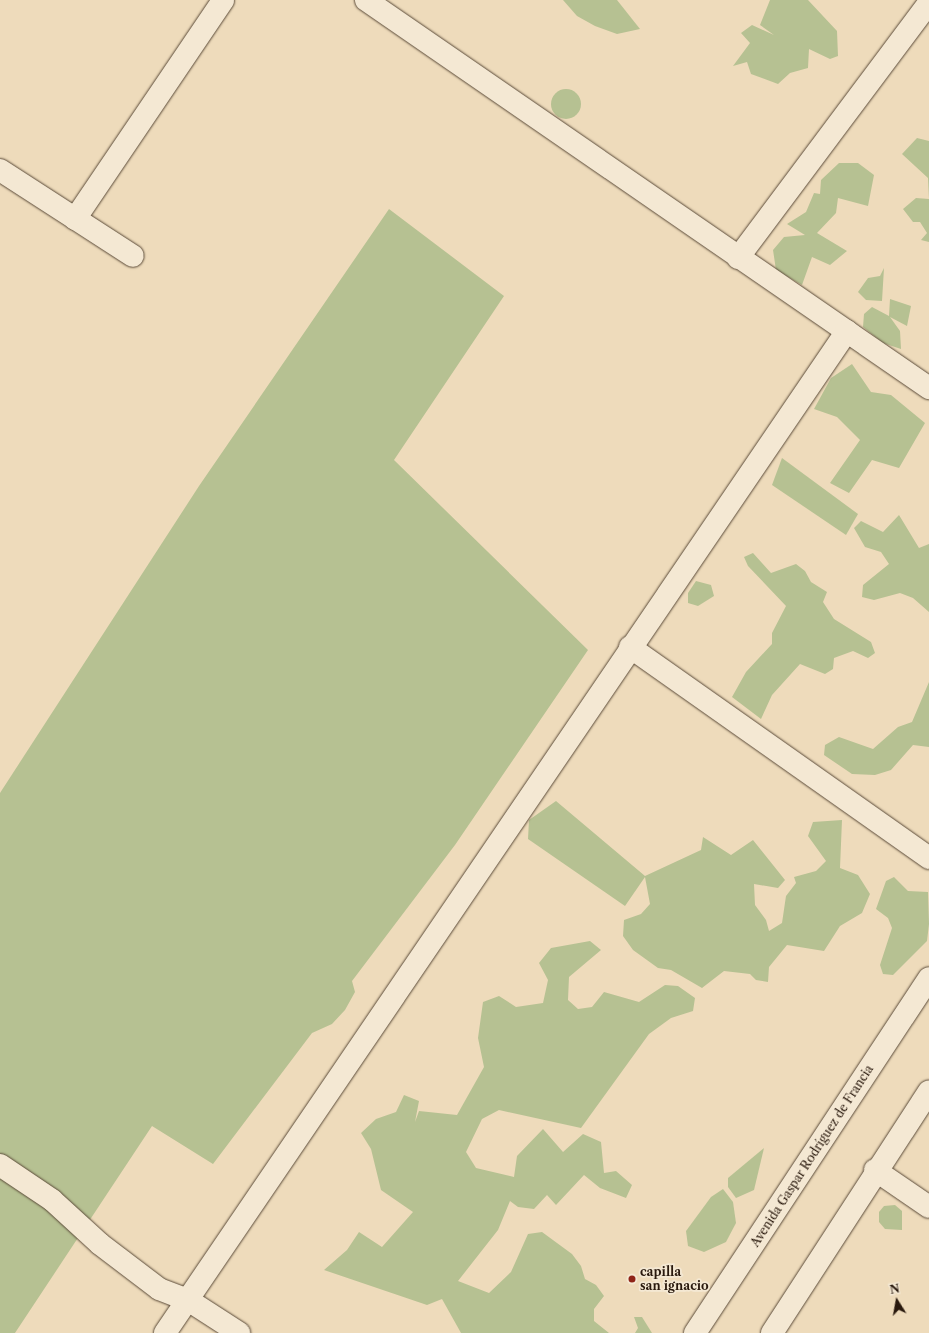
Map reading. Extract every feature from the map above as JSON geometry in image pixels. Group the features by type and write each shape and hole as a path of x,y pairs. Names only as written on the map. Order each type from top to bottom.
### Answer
{"street":[{"path":"75,219 223,0"},
{"path":"366,0 738,258 929,388"},
{"path":"738,258 929,4"},
{"path":"0,170 133,256"},
{"path":"165,1333 630,647 847,331"},
{"path":"630,647 929,858"},
{"name":"Avenida Gaspar Rodríguez de Francia","path":"695,1333 929,978"},
{"path":"772,1333 876,1170 929,1091"},
{"path":"0,1165 52,1200 100,1244 159,1289 188,1300 239,1333"},
{"path":"876,1170 929,1207"}],"green space":[{"path":"563,0 617,0 640,29 617,34 595,26 577,16"},
{"path":"770,0 808,0 837,31 838,56 830,59 809,49 808,68 790,73 778,84 751,74 747,62 733,66 750,43 741,33 752,25 774,35 760,25"},
{"path":"566,89 577,93 581,104 577,115 566,119 555,115 551,104 555,93"},
{"path":"917,138 929,141 929,199 928,178 902,154"},
{"path":"839,163 858,163 874,175 868,206 838,198 836,213 817,233 847,251 830,265 812,257 802,285 776,270 773,250 784,237 805,235 787,224 806,212 814,193 820,194 821,180"},
{"path":"916,198 929,199 929,242 921,240 927,233 920,222 913,222 903,209"},
{"path":"389,209 504,296 394,460 588,650 455,845 352,981 355,992 345,1010 332,1024 312,1033 213,1164 152,1126 15,1333 0,1333 0,793 199,486"},
{"path":"884,268 882,301 866,300 858,292 868,278 880,276"},
{"path":"890,299 911,306 907,326 890,317 900,331 901,349 883,343 863,327 864,314 872,307 889,316"},
{"path":"852,364 871,392 891,395 925,423 899,468 872,460 849,493 830,483 860,440 837,417 814,409 831,378"},
{"path":"782,458 858,514 846,535 772,485"},
{"path":"899,515 919,548 929,544 929,612 913,598 900,593 874,600 862,597 863,585 889,564 881,552 865,547 854,528 861,521 883,532"},
{"path":"753,553 771,573 796,564 805,571 811,582 827,592 823,602 834,619 871,642 875,653 868,658 853,651 834,658 833,669 825,674 800,664 772,695 761,719 732,697 746,672 772,644 772,633 786,606 748,566 744,557"},
{"path":"696,581 711,585 714,596 698,606 688,603 688,593"},
{"path":"929,682 929,747 913,745 891,770 875,775 852,774 824,755 825,745 839,737 873,749 898,727 912,722"},
{"path":"556,801 645,876 701,850 703,837 731,855 753,840 785,880 778,888 754,884 755,905 766,920 769,931 782,923 786,896 796,883 794,877 816,871 826,861 808,836 813,822 842,820 840,868 858,875 870,894 862,913 840,926 824,951 787,945 769,967 768,982 756,980 750,974 724,971 702,988 671,970 658,968 633,950 623,936 624,920 641,914 650,904 645,877 625,906 528,839 529,820"},
{"path":"894,877 908,891 928,892 929,924 927,941 893,975 883,974 880,965 892,928 888,918 876,909 886,881"},
{"path":"590,941 601,950 569,977 568,1000 578,1009 592,1007 604,992 639,1002 665,985 678,986 695,998 693,1011 671,1018 649,1034 581,1128 499,1110 482,1119 466,1152 476,1168 514,1177 517,1156 543,1129 563,1152 583,1134 601,1142 604,1173 616,1171 632,1185 626,1198 600,1188 584,1175 556,1205 547,1195 534,1209 518,1207 510,1201 498,1230 458,1281 489,1293 511,1272 528,1234 542,1232 572,1254 581,1266 585,1279 596,1285 604,1296 594,1309 594,1321 609,1333 461,1333 442,1299 427,1305 324,1270 347,1250 359,1232 382,1247 413,1212 381,1190 371,1149 361,1133 376,1119 396,1112 404,1095 419,1101 415,1122 419,1111 457,1115 484,1067 478,1038 483,1002 499,996 516,1007 543,1003 548,980 539,963 551,948"},
{"path":"764,1148 754,1190 736,1198 728,1187 728,1178"},
{"path":"723,1189 733,1202 736,1223 726,1242 704,1252 688,1246 686,1231 711,1197"},
{"path":"895,1205 902,1211 902,1230 885,1229 879,1222 879,1212 884,1206"},
{"path":"634,1317 642,1317 652,1333 635,1333 638,1328"}],"place":[{"name":"capilla san ignacio","path":"632,1279"}]}
